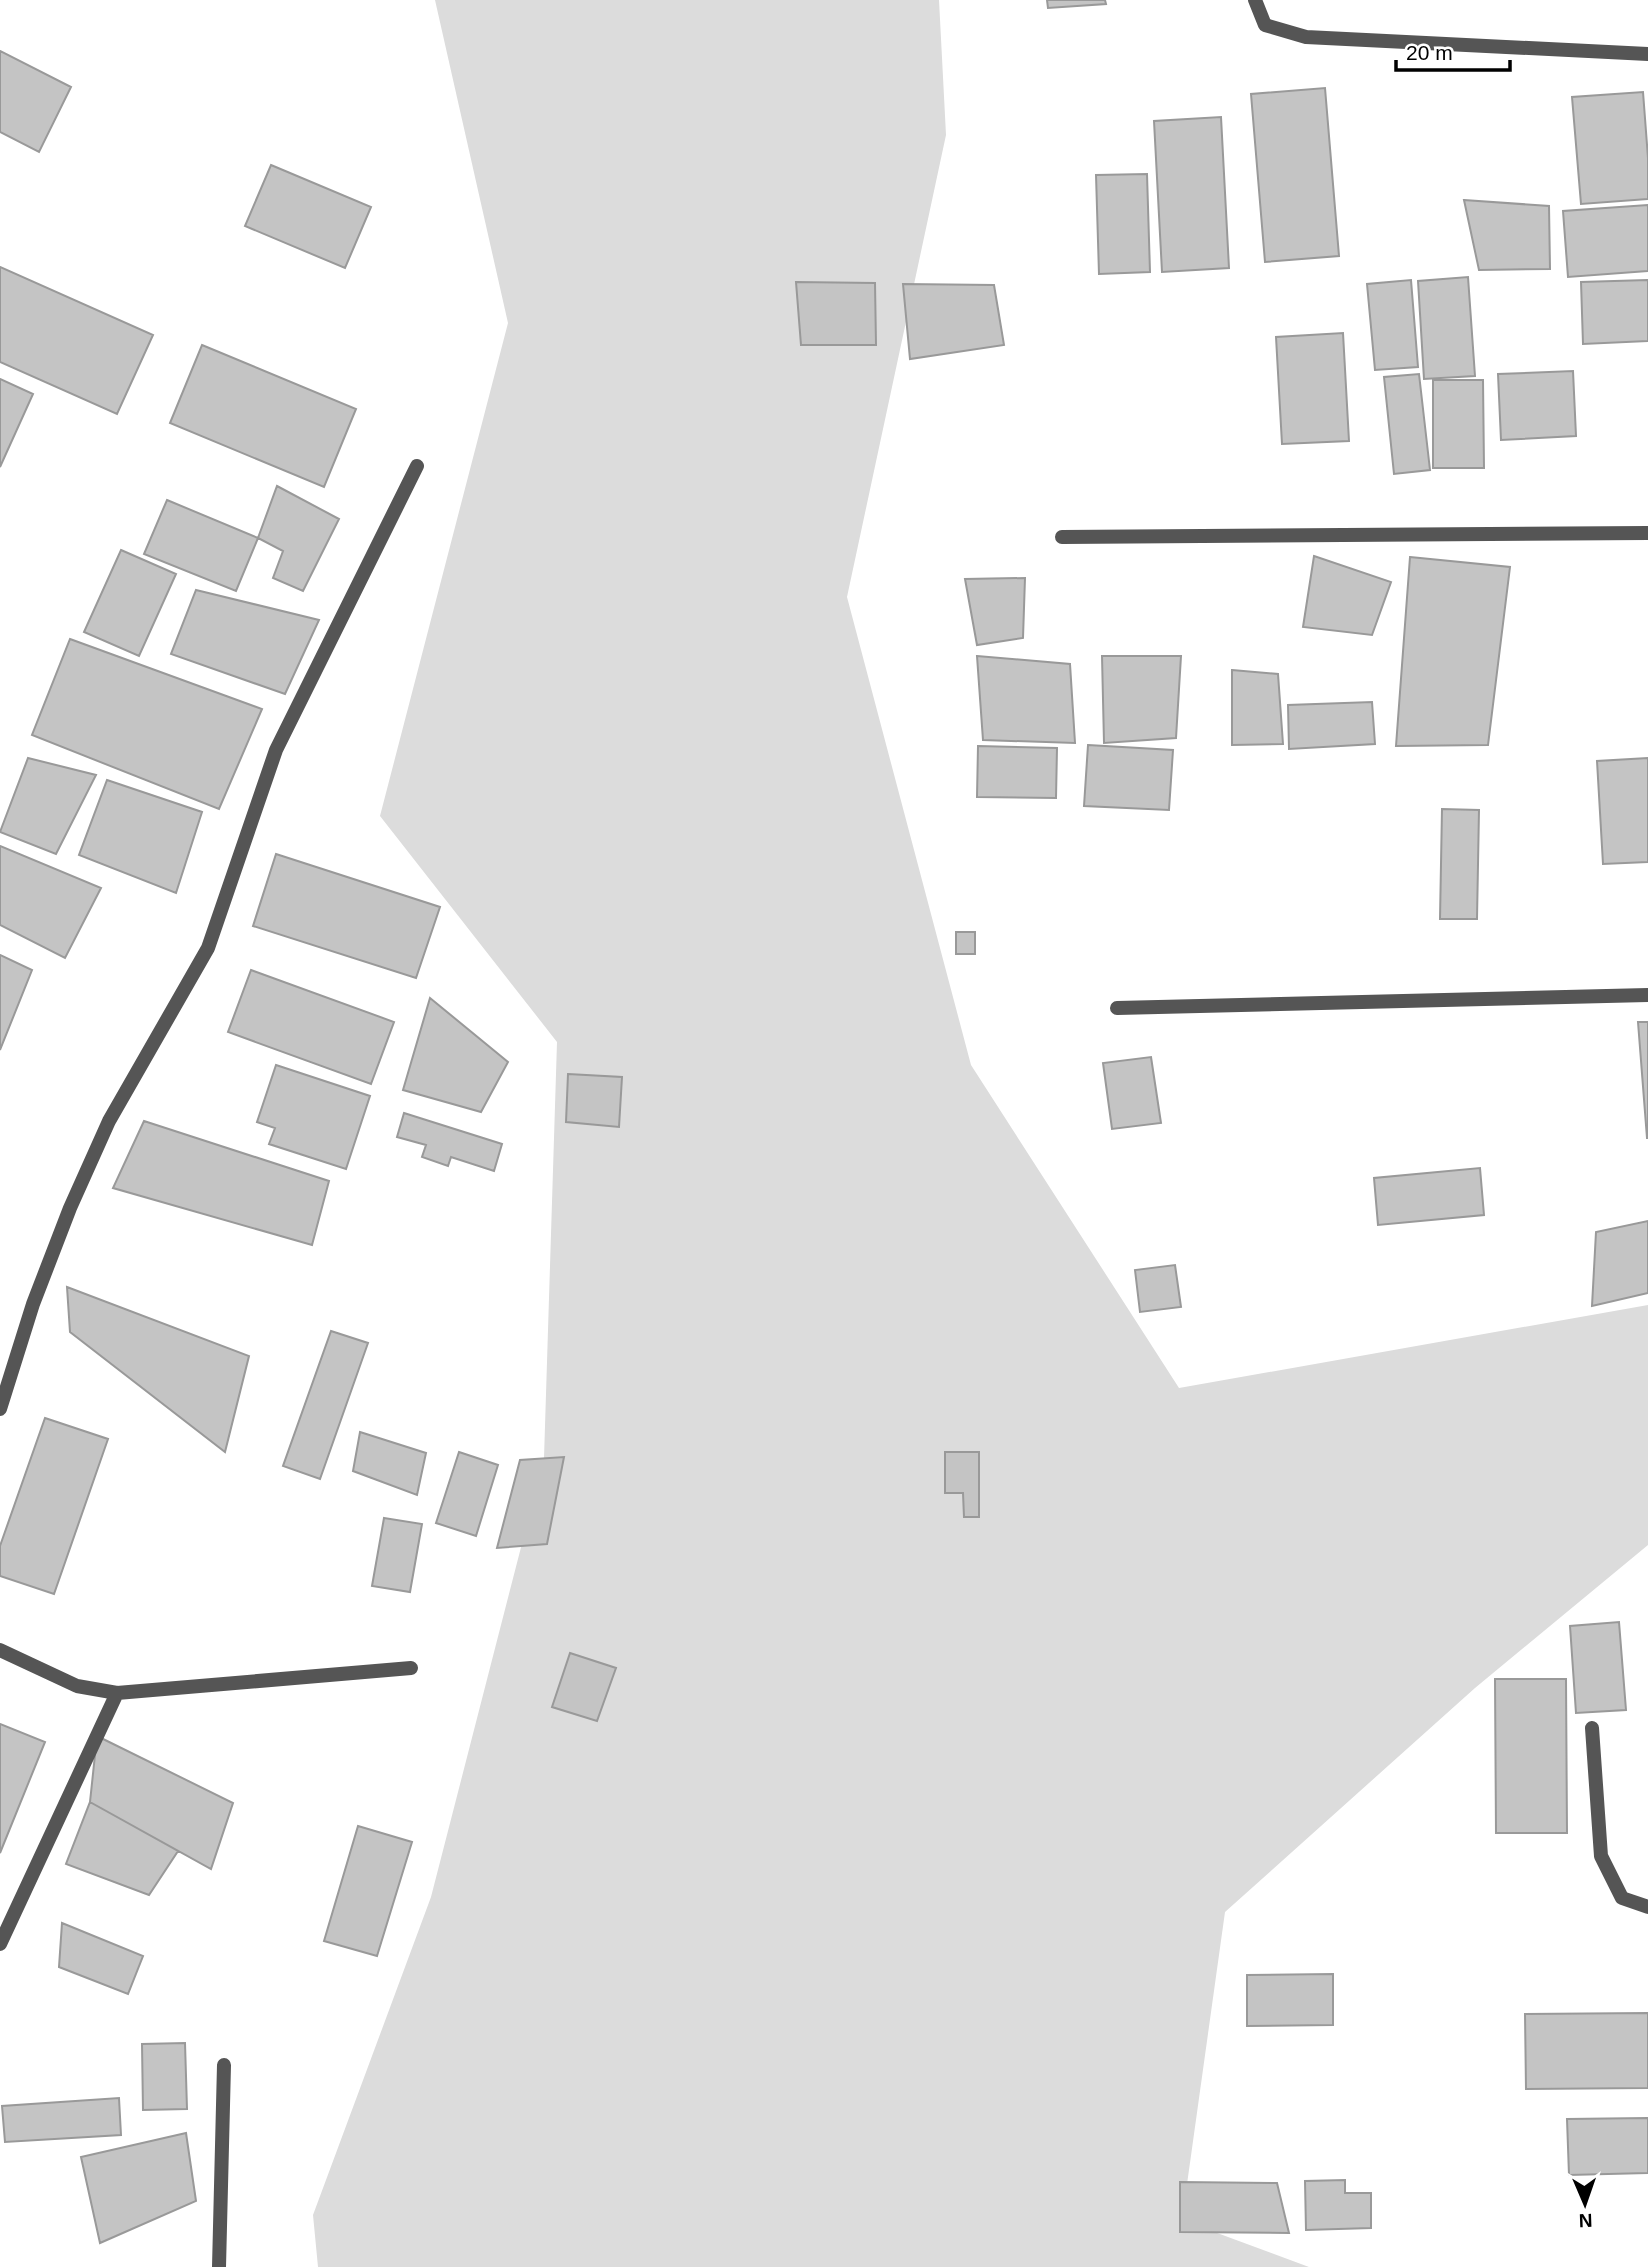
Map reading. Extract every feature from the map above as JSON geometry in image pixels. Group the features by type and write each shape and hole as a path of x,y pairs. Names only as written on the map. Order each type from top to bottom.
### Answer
{"street":[{"path":"1255,0 1265,25 1306,37 1648,54"},
{"path":"0,1409 33,1304 70,1208 109,1121 208,948 276,750 417,466"},
{"path":"1062,537 1648,533"},
{"path":"1117,1008 1648,995"},
{"path":"0,1650 77,1686 117,1693 411,1668"},
{"path":"0,1944 117,1693"},
{"path":"1592,1728 1601,1856 1622,1898 1648,1907"},
{"path":"219,2267 224,2065"}],"shaded area":[{"path":"435,0 939,0 946,135 847,597 971,1065 1179,1388 1648,1305 1648,1545 1475,1688 1225,1912 1182,2220 1309,2267 318,2267 313,2215 431,1897 544,1458 557,1042 380,816 508,323"}],"building":[{"path":"1047,0 1105,0 1106,4 1048,8"},
{"path":"0,51 71,87 39,152 0,132"},
{"path":"1325,88 1339,256 1265,262 1251,94"},
{"path":"1643,92 1648,199 1581,204 1572,97"},
{"path":"1221,117 1229,268 1162,272 1154,121"},
{"path":"271,165 371,207 345,268 245,226"},
{"path":"1147,174 1150,272 1099,274 1096,175"},
{"path":"1464,200 1549,206 1550,269 1479,270"},
{"path":"1648,205 1648,271 1568,277 1563,211"},
{"path":"0,267 153,335 117,414 0,362"},
{"path":"1468,277 1475,376 1424,379 1418,281"},
{"path":"1411,280 1418,367 1375,370 1367,284"},
{"path":"1648,280 1648,341 1583,344 1581,282"},
{"path":"796,282 875,283 876,345 801,345"},
{"path":"903,284 994,285 1004,345 910,359"},
{"path":"1343,333 1349,441 1282,444 1276,337"},
{"path":"202,345 356,409 324,487 170,423"},
{"path":"1573,371 1576,436 1501,440 1498,374"},
{"path":"1419,374 1430,470 1394,474 1384,377"},
{"path":"0,379 33,394 0,467"},
{"path":"1433,380 1483,380 1484,468 1433,468"},
{"path":"277,486 339,519 303,591 273,578 283,551 258,538"},
{"path":"167,500 258,538 236,591 144,554"},
{"path":"121,550 176,574 139,656 84,632"},
{"path":"1314,556 1391,582 1372,635 1303,627"},
{"path":"1410,557 1510,567 1488,745 1396,746"},
{"path":"1025,578 1023,638 977,645 965,579"},
{"path":"196,590 319,620 285,694 171,654"},
{"path":"70,639 262,709 219,809 32,735"},
{"path":"977,656 1070,664 1075,743 983,740"},
{"path":"1102,656 1181,656 1176,738 1104,743"},
{"path":"1232,670 1278,674 1283,744 1232,745"},
{"path":"1372,702 1375,744 1289,749 1288,705"},
{"path":"1088,745 1173,750 1169,810 1084,806"},
{"path":"978,746 1057,748 1056,798 977,797"},
{"path":"28,758 96,775 56,854 0,832"},
{"path":"1648,758 1648,862 1603,864 1597,761"},
{"path":"107,780 202,812 176,893 79,855"},
{"path":"1442,809 1479,810 1477,919 1440,919"},
{"path":"0,846 101,888 65,958 0,925"},
{"path":"276,854 440,907 416,978 253,926"},
{"path":"956,932 975,932 975,954 956,954"},
{"path":"0,955 32,970 0,1050"},
{"path":"251,970 394,1022 371,1084 228,1032"},
{"path":"430,998 508,1062 481,1112 403,1090"},
{"path":"1638,1022 1648,1022 1648,1138 1647,1138"},
{"path":"1151,1057 1161,1123 1112,1129 1103,1063"},
{"path":"276,1065 370,1096 346,1169 269,1144 275,1128 257,1122"},
{"path":"568,1074 622,1077 619,1127 566,1122"},
{"path":"404,1113 502,1144 494,1171 451,1157 448,1166 422,1157 426,1145 397,1137"},
{"path":"144,1121 329,1181 312,1245 113,1188"},
{"path":"1480,1168 1484,1215 1378,1225 1374,1178"},
{"path":"1648,1221 1648,1293 1592,1306 1596,1232"},
{"path":"1175,1265 1181,1307 1140,1312 1135,1270"},
{"path":"67,1287 249,1356 225,1452 70,1332"},
{"path":"331,1331 368,1343 320,1479 283,1466"},
{"path":"45,1418 108,1439 54,1594 0,1576 0,1546"},
{"path":"360,1432 426,1453 417,1495 353,1471"},
{"path":"459,1452 498,1465 476,1536 436,1523"},
{"path":"945,1452 979,1452 979,1517 964,1517 963,1493 945,1493"},
{"path":"564,1457 547,1544 497,1548 520,1460"},
{"path":"384,1518 422,1524 410,1592 372,1586"},
{"path":"1619,1622 1626,1710 1576,1713 1570,1626"},
{"path":"570,1653 616,1668 597,1721 552,1707"},
{"path":"1495,1679 1566,1679 1567,1833 1496,1833"},
{"path":"0,1724 45,1742 0,1853"},
{"path":"97,1736 233,1803 211,1869 90,1802"},
{"path":"90,1802 178,1851 149,1895 66,1864"},
{"path":"358,1826 412,1842 377,1956 324,1941"},
{"path":"62,1923 143,1956 128,1994 59,1967"},
{"path":"1333,1974 1333,2025 1247,2026 1247,1975"},
{"path":"1648,2013 1648,2088 1526,2089 1525,2014"},
{"path":"185,2043 187,2109 143,2110 142,2044"},
{"path":"119,2098 121,2135 5,2142 2,2106"},
{"path":"1648,2118 1648,2173 1569,2175 1567,2119"},
{"path":"186,2133 196,2201 100,2243 81,2157"},
{"path":"1345,2180 1345,2193 1371,2193 1371,2228 1306,2230 1305,2181"},
{"path":"1180,2182 1277,2183 1289,2233 1180,2232"}]}
